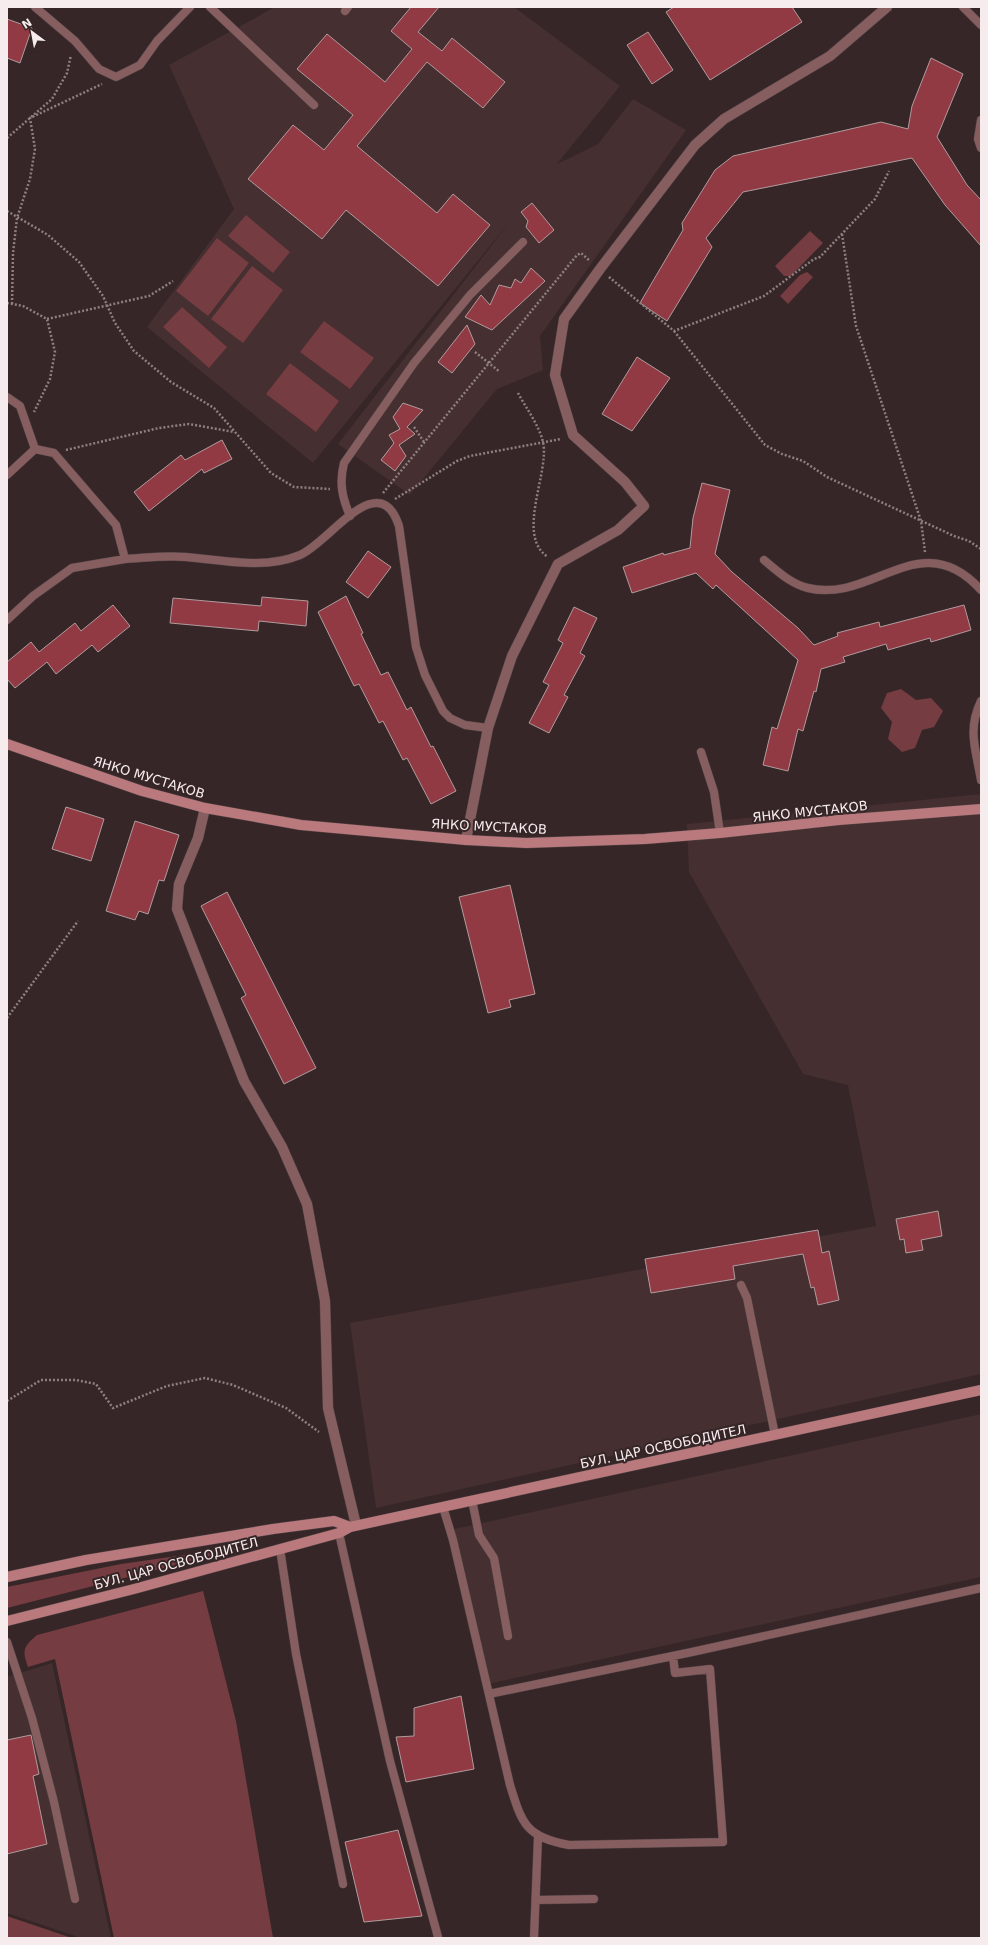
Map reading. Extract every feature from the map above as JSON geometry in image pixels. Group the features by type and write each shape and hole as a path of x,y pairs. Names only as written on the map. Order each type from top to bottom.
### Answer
{"main road":[{"name":"ЯНКО МУСТАКОВ","path":"7,744 142,791 205,808 301,824 466,840 526,843 576,842 720,833 839,820 981,809"},
{"name":"БУЛ. ЦАР ОСВОБОДИТЕЛ","path":"7,1621 134,1589 339,1533 353,1526 981,1390"},
{"name":"БУЛ. ЦАР ОСВОБОДИТЕЛ","path":"7,1577 86,1560 273,1529 334,1521 353,1526"}],"street":[{"path":"466,840 488,728 512,656 558,564 618,530 644,506 625,482 573,435 555,375 564,319 600,269 695,145 724,119 830,56 887,7"},
{"path":"205,808 196,844 179,884 177,909 244,1081 282,1147 307,1204 325,1301 328,1408 353,1526"}],"lane":[{"path":"35,7 75,41 99,69 116,77 140,65 157,41 190,7"},
{"path":"210,7 314,105"},
{"path":"963,7 981,25"},
{"path":"981,120 978,139 981,148"},
{"path":"350,516 341,489 341,477 344,463 414,362 470,295 523,242"},
{"path":"7,397 20,406 35,449"},
{"path":"35,449 54,453 116,525 125,559"},
{"path":"7,475 35,449"},
{"path":"7,620 33,596 72,568 125,559 184,556 226,561 269,563 301,555 359,508 376,502 386,504 396,515 399,526 416,647 425,676 443,711 450,718 465,725 488,728"},
{"path":"764,560 796,583 807,588 826,591 840,590 857,586 900,568 926,563 954,568 972,580 981,590"},
{"path":"981,701 975,714 972,729 981,780"},
{"path":"701,752 714,792 720,833"},
{"path":"741,1285 747,1298 775,1435"},
{"path":"472,1500 479,1536 494,1558 508,1636"},
{"path":"443,1507 453,1540 510,1785 518,1812 524,1823 538,1836 550,1842 569,1845 723,1842 710,1669 675,1673 673,1656"},
{"path":"339,1533 390,1761 438,1937"},
{"path":"280,1549 296,1654 343,1884"},
{"path":"489,1694 673,1656 981,1588"},
{"path":"7,1642 32,1718 52,1795 75,1899"},
{"path":"534,1938 538,1836"},
{"path":"536,1900 594,1899"}],"path":[{"path":"7,138 52,99 67,73 75,41"},
{"path":"30,118 116,77"},
{"path":"12,304 12,253 16,218 30,179 35,149 30,118"},
{"path":"674,331 764,296 814,259 820,257 874,199 890,171"},
{"path":"7,211 16,218 48,235 79,262 107,305 115,323 134,351 171,382 214,408 271,473 294,487 341,489"},
{"path":"842,234 856,326 922,521 926,563"},
{"path":"376,502 488,363 577,255 581,253 674,331 765,445 782,454 803,461 827,476 954,536 969,541 981,549"},
{"path":"7,303 23,306 47,320 149,296 172,281"},
{"path":"27,427 50,379 55,352 47,320"},
{"path":"475,352 500,372"},
{"path":"518,393 543,442 544,453 534,509 534,529 537,542 544,554 558,564"},
{"path":"54,453 159,428 189,424 234,432"},
{"path":"414,427 424,442"},
{"path":"386,504 457,461 470,456 573,435"},
{"path":"7,1018 78,921"},
{"path":"7,1401 41,1380 76,1380 96,1384 113,1408 167,1386 205,1378 233,1385 286,1408 318,1430 322,1436"}],"shaded area":[{"path":"275,7 514,7 620,86 557,164 598,144 633,99 686,130 540,336 543,370 497,389 410,495 338,444 512,219 313,463 147,327 234,209 169,65"},
{"path":"246,215 290,252 273,273 228,236"},
{"path":"810,231 823,243 791,276 784,276 775,266"},
{"path":"217,238 249,263 208,316 176,291"},
{"path":"252,266 283,290 243,343 211,319"},
{"path":"807,272 813,277 788,304 780,296 800,275"},
{"path":"182,307 227,347 209,368 163,327"},
{"path":"324,321 374,358 350,389 300,352"},
{"path":"290,363 339,401 316,432 266,394"},
{"path":"901,689 916,700 931,698 943,711 934,727 922,730 915,748 902,752 888,739 892,722 881,708 887,693"},
{"path":"981,794 981,1374 376,1508 350,1323 876,1226 848,1085 803,1074 689,872 687,824"},
{"path":"981,1414 981,1577 483,1685 450,1530"},
{"path":"254,1545 7,1608 7,1587 121,1564"},
{"path":"203,1591 236,1721 273,1938 114,1938 55,1659 28,1667 25,1657 25,1649 37,1635"},
{"path":"52,1663 111,1938 81,1938 7,1913 7,1677"},
{"path":"7,1916 72,1938 7,1938"}],"building":[{"path":"411,7 439,7 418,32 442,51 452,38 505,82 483,108 427,62 357,146 437,213 453,194 490,225 438,286 346,210 322,239 248,179 293,125 324,150 353,115 297,69 327,34 385,82 412,49 391,31"},
{"path":"674,7 792,7 802,22 710,80 666,12"},
{"path":"7,19 32,28 20,63 7,58"},
{"path":"648,32 673,70 652,84 627,45"},
{"path":"931,58 963,74 937,137 967,185 981,200 981,246 945,205 912,158 743,192 706,238 712,247 667,321 640,303 683,230 682,223 715,170 733,156 881,122 908,129 912,106"},
{"path":"532,203 554,230 539,243 526,227 528,221 521,212"},
{"path":"531,268 545,281 492,330 465,317 481,295 490,305 499,285 511,288 515,279 521,283"},
{"path":"467,325 475,344 452,373 438,362"},
{"path":"637,357 670,378 632,431 602,414"},
{"path":"403,403 423,410 407,427 415,434 399,445 406,456 395,471 381,460 394,443 389,435 400,429 393,417"},
{"path":"222,440 232,459 204,473 202,469 149,511 134,492 181,455 185,460"},
{"path":"702,483 730,490 715,554 732,572 798,628 814,645 838,636 837,633 879,622 880,627 964,605 971,630 931,642 930,638 888,650 886,644 843,657 845,662 821,669 816,692 814,691 803,731 798,729 788,771 763,765 772,727 777,729 798,660 716,585 713,589 696,573 632,593 623,567 663,553 664,555 690,548 693,518"},
{"path":"368,551 391,567 368,598 346,582"},
{"path":"346,596 363,633 361,634 381,675 388,672 407,710 411,707 431,747 433,746 456,791 431,804 407,758 403,760 383,721 379,723 359,684 354,686 318,612"},
{"path":"262,597 308,601 306,626 259,621 258,631 170,623 173,598 261,606"},
{"path":"113,605 130,626 98,652 92,645 56,674 47,662 15,688 7,679 7,662 31,642 39,652 75,623 81,631"},
{"path":"574,607 597,618 580,653 585,656 564,695 568,697 549,733 529,723 549,685 543,682 563,643 558,640"},
{"path":"66,807 104,819 91,861 52,849"},
{"path":"135,821 179,835 164,881 159,880 148,914 139,911 135,920 106,911"},
{"path":"510,885 535,994 509,1000 511,1007 488,1013 459,897"},
{"path":"227,892 316,1068 284,1084 241,998 246,995 201,906"},
{"path":"938,1211 942,1236 921,1240 923,1250 906,1253 904,1239 900,1240 896,1219"},
{"path":"818,1230 822,1253 829,1251 839,1300 818,1305 814,1287 811,1288 803,1254 733,1266 735,1279 651,1293 645,1259"},
{"path":"461,1696 474,1769 406,1782 396,1737 414,1736 414,1708"},
{"path":"31,1735 39,1774 33,1776 47,1844 7,1854 7,1740"},
{"path":"398,1830 422,1916 364,1922 345,1842"}]}
